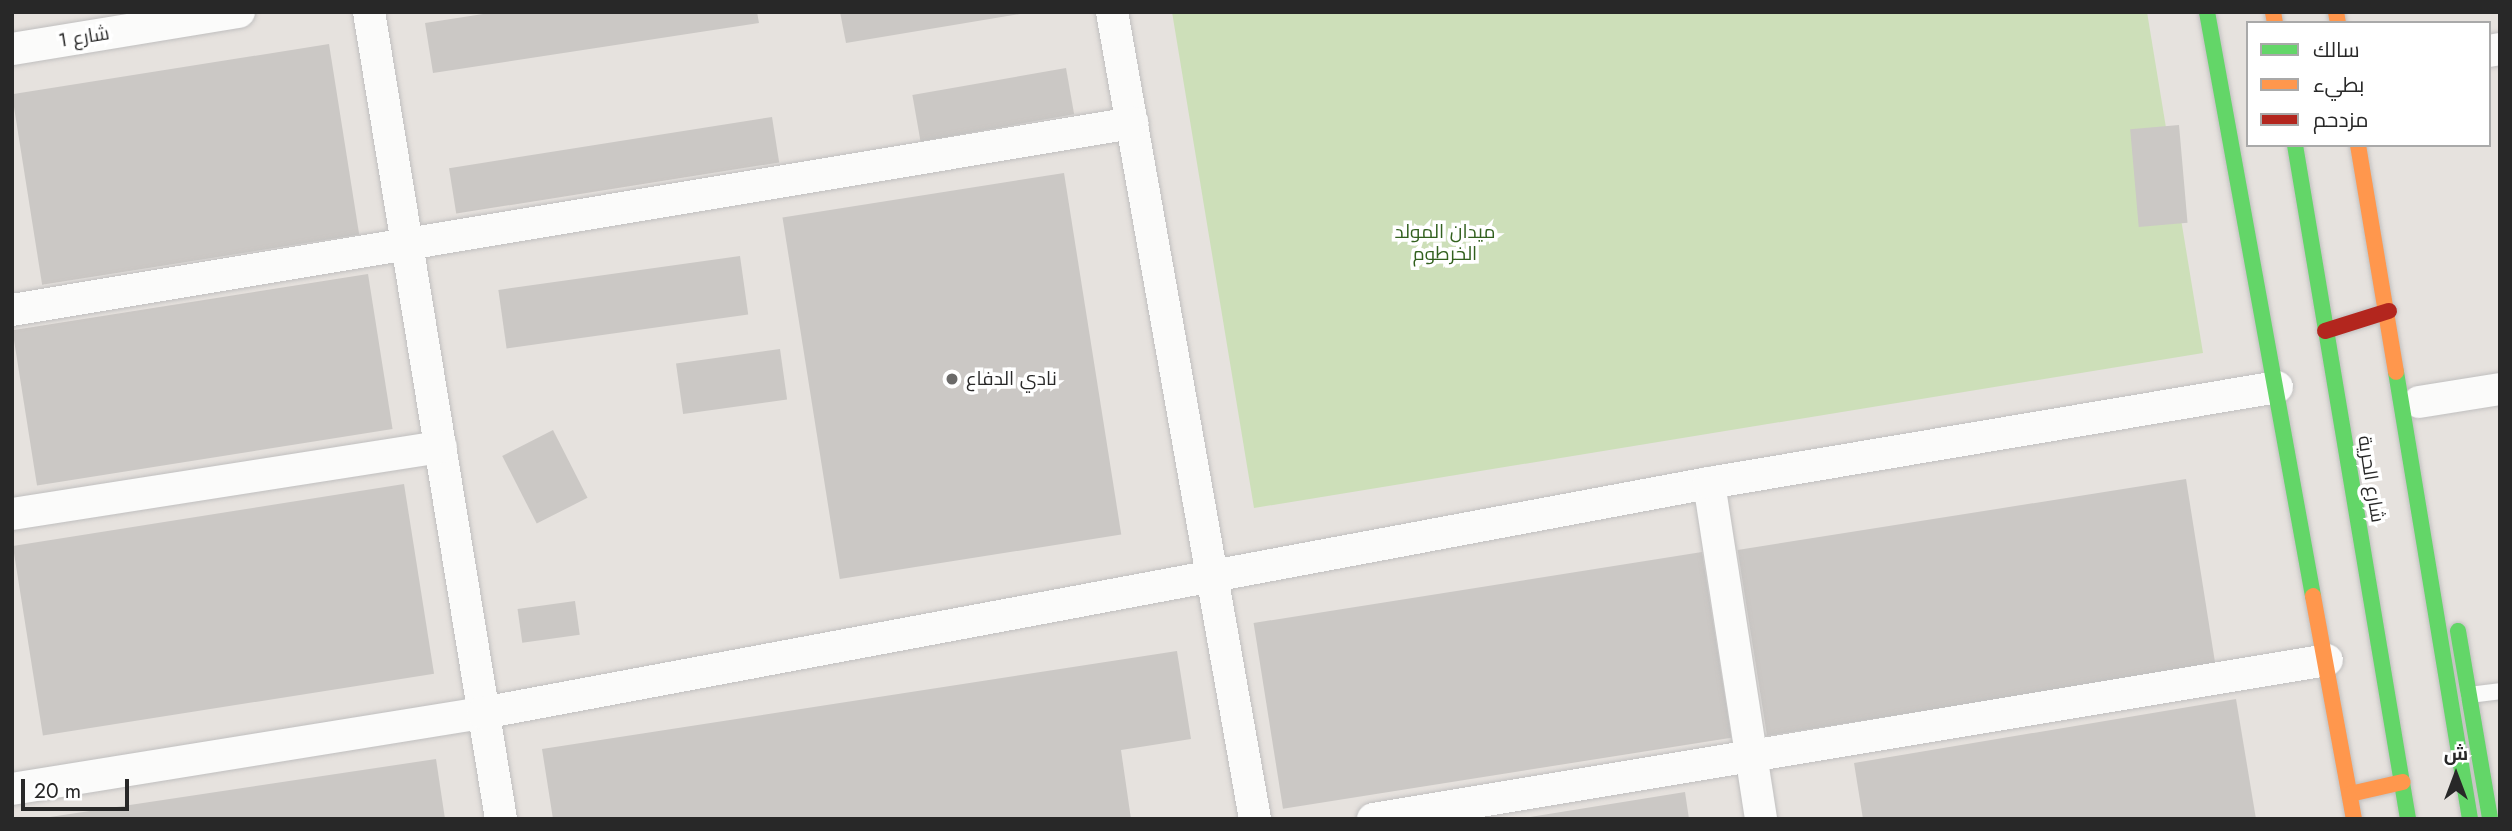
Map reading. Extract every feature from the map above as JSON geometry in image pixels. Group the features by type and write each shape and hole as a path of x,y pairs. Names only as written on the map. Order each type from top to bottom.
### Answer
{"main road":[{"path":"2207,12 2354,819"},
{"name":"شارع الحرية","path":"2295,147 2408,819"},
{"path":"2358,147 2389,311 2470,819"},
{"path":"2376,147 2421,415"},
{"path":"2325,331 2389,311"},
{"path":"2455,615 2490,819"},
{"path":"2350,794 2403,782"}],"street":[{"name":"شارع 1","path":"12,49 239,12"},
{"path":"369,12 405,247 441,447 501,819"},
{"path":"1112,12 1215,579 1255,819"},
{"path":"12,310 405,247 1132,124"},
{"path":"12,789 484,713 1215,579 1709,483 2277,387"},
{"path":"2421,415 2500,388"},
{"path":"12,514 441,447"},
{"path":"1709,483 1761,819"},
{"path":"1373,819 2327,660"}],"lane":[{"path":"2469,695 2500,691"}],"green space":[{"name":"ميدان المولد الخرطوم","path":"1172,12 2147,12 2203,353 1254,508"}],"building":[{"path":"496,12 757,12 759,23 433,73 425,23"},
{"path":"840,12 1019,12 1020,14 846,43"},
{"path":"329,44 359,235 42,285 12,94"},
{"path":"1066,68 1074,114 921,141 912,95"},
{"path":"772,117 779,162 456,214 449,168"},
{"path":"2179,125 2188,223 2139,227 2130,129"},
{"name":"نادي الدفاع","path":"1064,173 1121,534 840,579 783,218"},
{"path":"740,256 748,314 507,348 498,290"},
{"path":"368,274 393,429 37,485 12,330"},
{"path":"780,349 787,400 683,414 676,364"},
{"path":"553,430 588,498 537,524 502,456"},
{"path":"2186,479 2215,665 1767,736 1738,550"},
{"path":"404,484 434,674 43,736 13,546"},
{"path":"1702,552 1731,738 1283,809 1254,623"},
{"path":"575,601 580,635 522,643 518,609"},
{"path":"1177,651 1191,739 1121,750 1131,819 553,819 542,749"},
{"path":"2236,699 2256,819 1863,819 1854,763"},
{"path":"436,759 445,819 50,819 50,817"},
{"path":"1685,792 1689,819 1530,817"}],"traffic: fast":[{"path":"2207,12 2313,596"},
{"path":"2295,147 2408,819"},
{"path":"2396,372 2470,819"},
{"path":"2458,631 2490,819"}],"traffic: slow":[{"path":"2273,12 2275,21"},
{"path":"2336,12 2338,21"},
{"path":"2358,147 2396,372"},
{"path":"2313,596 2354,819"},
{"path":"2350,794 2403,782"}],"traffic: jam":[{"path":"2325,331 2389,311"}],"place":[{"name":"نادي الدفاع","path":"952,379"}]}
